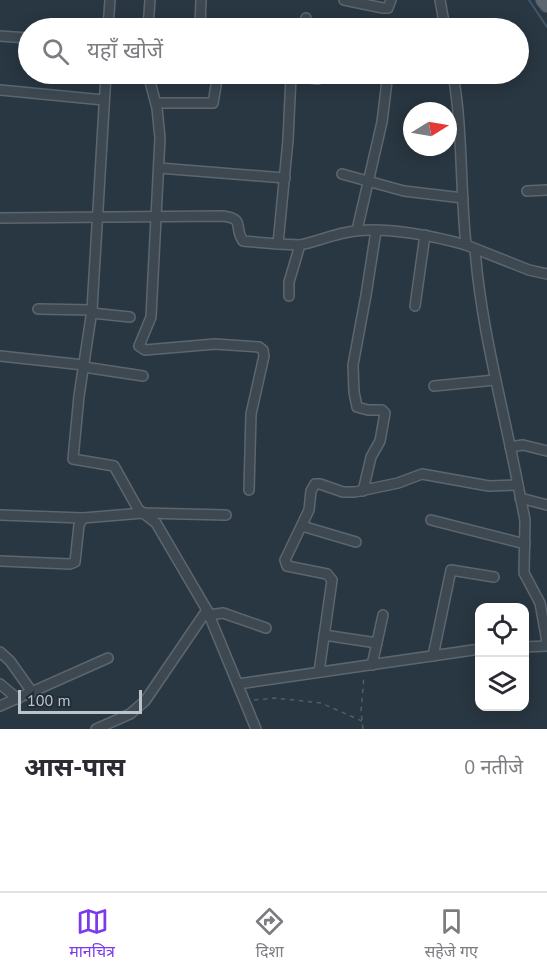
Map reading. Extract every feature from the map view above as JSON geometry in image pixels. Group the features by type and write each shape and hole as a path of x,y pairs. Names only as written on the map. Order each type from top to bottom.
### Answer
{"main road":[{"path":"543,0 547,5"}],"street":[{"path":"109,18 110,0"},
{"path":"149,18 150,0"},
{"path":"200,18 201,0"},
{"path":"344,0 388,8 391,0"},
{"path":"440,0 443,18"},
{"path":"0,36 18,37"},
{"path":"105,84 92,311 73,459 114,466 138,508 156,523 208,613 256,729"},
{"path":"151,84 156,103 160,138 159,168 151,317 139,344 140,349 219,344 259,347 264,352 251,414 249,490"},
{"path":"156,103 213,103 216,84"},
{"path":"278,243 285,178 290,84"},
{"path":"357,230 382,122 387,84"},
{"path":"454,84 463,174 463,198 470,247 525,520 524,573 540,603 545,623 547,644 529,646"},
{"path":"0,90 104,100"},
{"path":"159,168 285,178"},
{"path":"342,174 404,191 463,198"},
{"path":"527,191 547,190"},
{"path":"0,218 234,217 237,220 239,235 243,242 300,245 357,230 424,235 470,247 529,270 547,274"},
{"path":"363,491 371,457 380,441 385,413 382,410 357,407 352,373 376,231"},
{"path":"415,306 424,235"},
{"path":"289,296 289,282 300,245"},
{"path":"38,309 92,311 130,317"},
{"path":"0,356 143,376"},
{"path":"434,386 495,380"},
{"path":"510,447 523,445 547,451"},
{"path":"320,672 332,580 327,574 286,564 285,560 309,510 311,492 315,484 343,492 363,491 398,483 417,474 489,486 518,485"},
{"path":"520,498 547,504"},
{"path":"0,515 82,518 143,513 226,515"},
{"path":"0,561 70,564 75,562 79,525 82,518"},
{"path":"431,520 525,544"},
{"path":"302,526 356,542"},
{"path":"433,656 451,570 494,577"},
{"path":"208,613 223,613 266,628"},
{"path":"96,729 115,725 145,701 208,613"},
{"path":"369,665 383,615"},
{"path":"324,635 377,642"},
{"path":"238,684 475,651"},
{"path":"0,652 10,661 32,692"},
{"path":"0,706 108,658"},
{"path":"0,684 18,699"}],"path":[{"path":"363,729 369,665"},
{"path":"244,701 275,698 321,703 362,721"}],"waterway":[{"path":"529,0 547,27"}]}
